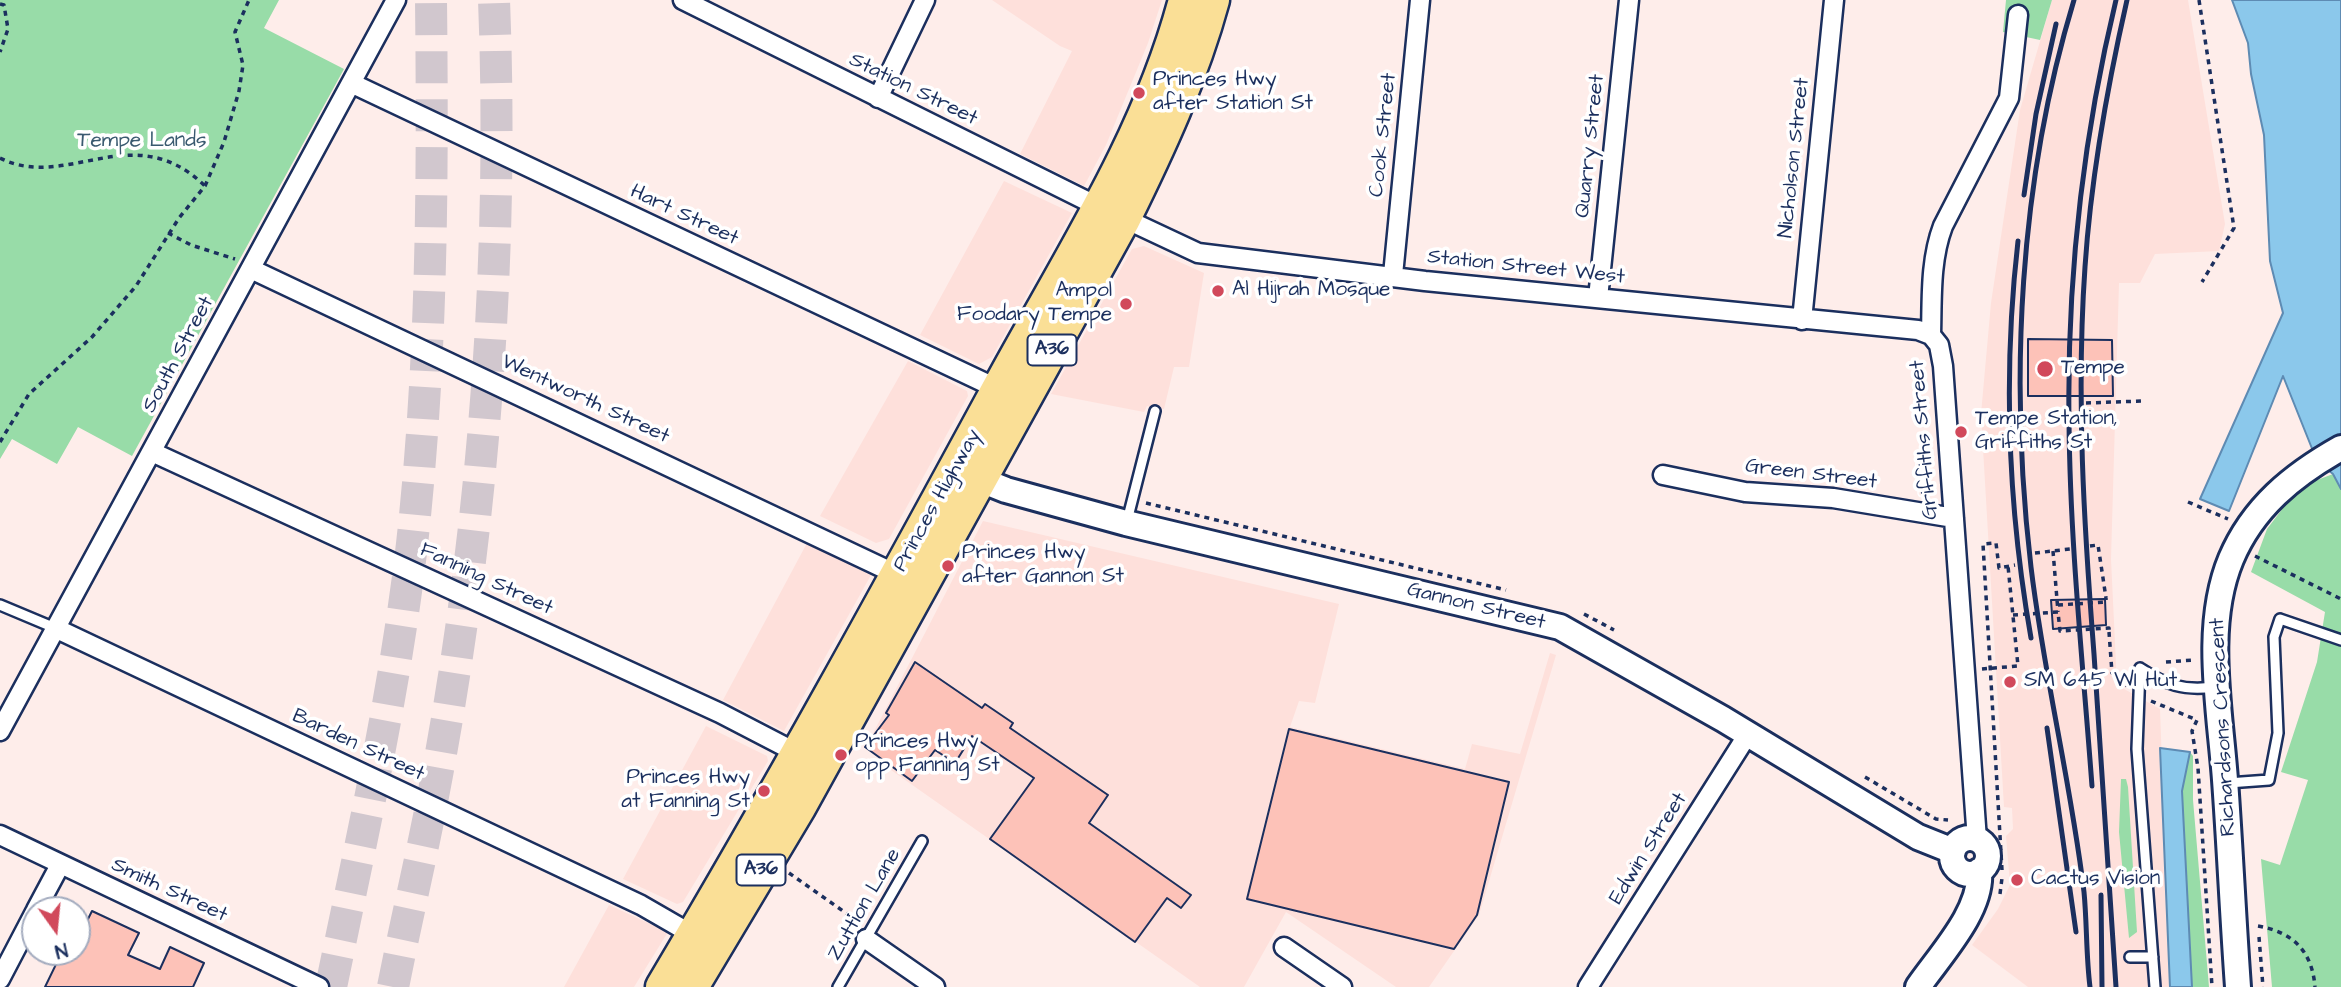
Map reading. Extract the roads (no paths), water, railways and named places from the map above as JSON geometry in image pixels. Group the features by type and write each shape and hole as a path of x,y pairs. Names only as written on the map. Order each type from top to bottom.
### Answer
{"highway":[{"name":"Princes Highway","path":"692,987 799,808 967,475 1111,213 1139,128 1174,41 1185,0"},
{"name":"Princes Highway","path":"662,987 799,754 898,575 967,475 998,389 1111,213 1153,160 1196,59 1213,0"}],"street":[{"name":"South Street","path":"0,731 396,0"},
{"name":"Station Street","path":"683,0 706,5 878,98 1111,213"},
{"path":"878,98 925,0"},
{"name":"Cook Street","path":"1393,275 1420,0"},
{"name":"Quarry Street","path":"1598,298 1629,0"},
{"name":"Nicholson Street","path":"1802,320 1834,0"},
{"name":"Griffiths Street","path":"1978,840 1942,354 1931,335 1938,240 2009,98 2018,15"},
{"name":"Hart Street","path":"351,83 998,389"},
{"name":"Station Street West","path":"1111,213 1198,253 1802,320 1918,330 1931,335"},
{"name":"Wentworth Street","path":"251,269 898,575"},
{"name":"Richardsons Crescent","path":"2238,987 2219,687 2219,604 2231,558 2245,533 2278,490 2317,461 2341,448"},
{"name":"Fanning Street","path":"152,452 720,713 799,754"},
{"name":"Gannon Street","path":"967,475 1126,523 1560,627 1748,734 1918,837 1953,851"},
{"name":"Green Street","path":"1663,475 1745,492 1833,498 1954,518"},
{"name":"Barden Street","path":"55,628 641,905 693,935"},
{"name":"Edwin Street","path":"1587,987 1748,734"},
{"name":"Smith Street","path":"0,835 319,987"},
{"path":"1963,840 1978,840 1987,852 1986,863 1979,871 1969,873 1959,870 1953,862 1953,851 1963,840"},
{"path":"44,896 60,865"},
{"path":"1918,987 1973,907 1980,890 1979,871"},
{"path":"868,935 935,987"},
{"path":"0,979 21,939"},
{"path":"1284,947 1342,987"}],"lane":[{"path":"1126,523 1155,411"},
{"name":"Barden Street","path":"0,604 55,628"},
{"path":"2225,783 2269,780 2278,733 2274,638 2280,619 2341,640"},
{"path":"2155,987 2137,749 2140,668 2164,684 2178,688 2219,687"},
{"name":"Zuttion Lane","path":"838,987 922,841"},
{"path":"2130,957 2152,957"}],"water":[{"path":"2232,0 2341,0 2341,489 2333,474 2317,461 2283,376 2229,511 2200,499 2283,313 2270,261 2264,135 2251,74 2248,43"},
{"path":"2160,748 2190,752 2182,791 2192,987 2170,987"}],"tunnel":[{"path":"331,987 387,711 405,600 419,476 430,272 431,0"},
{"path":"393,987 432,802 453,680 478,487 493,291 496,194 494,0"}],"railway":[{"path":"2074,0 2055,69 2030,210 2020,353 2021,425 2031,567 2079,851 2090,987"},
{"path":"2092,786 2077,604 2069,368 2079,209 2094,104 2116,0"},
{"path":"2116,987 2084,509 2081,364 2091,200 2107,99 2127,0"},
{"path":"2024,195 2036,114 2056,24"},
{"path":"2018,241 2010,340 2010,440 2017,539 2031,638"},
{"path":"2047,728 2076,932"},
{"path":"2101,895 2102,987"}],"place":[{"name":"Princes Hwy after Station St","path":"1139,93"},
{"name":"Al Hijrah Mosque","path":"1218,291"},
{"name":"Ampol Foodary Tempe","path":"1126,304"},
{"name":"Tempe","path":"2045,369"},
{"name":"Tempe Station, Griffiths St","path":"1961,432"},
{"name":"Princes Hwy after Gannon St","path":"948,566"},
{"name":"SM 645 WI Hut","path":"2010,682"},
{"name":"Princes Hwy opp Fanning St","path":"841,755"},
{"name":"Princes Hwy at Fanning St","path":"764,791"},
{"name":"Cactus Vision","path":"2017,880"}],"park label":[{"name":"Tempe Lands","path":"142,142"}]}
